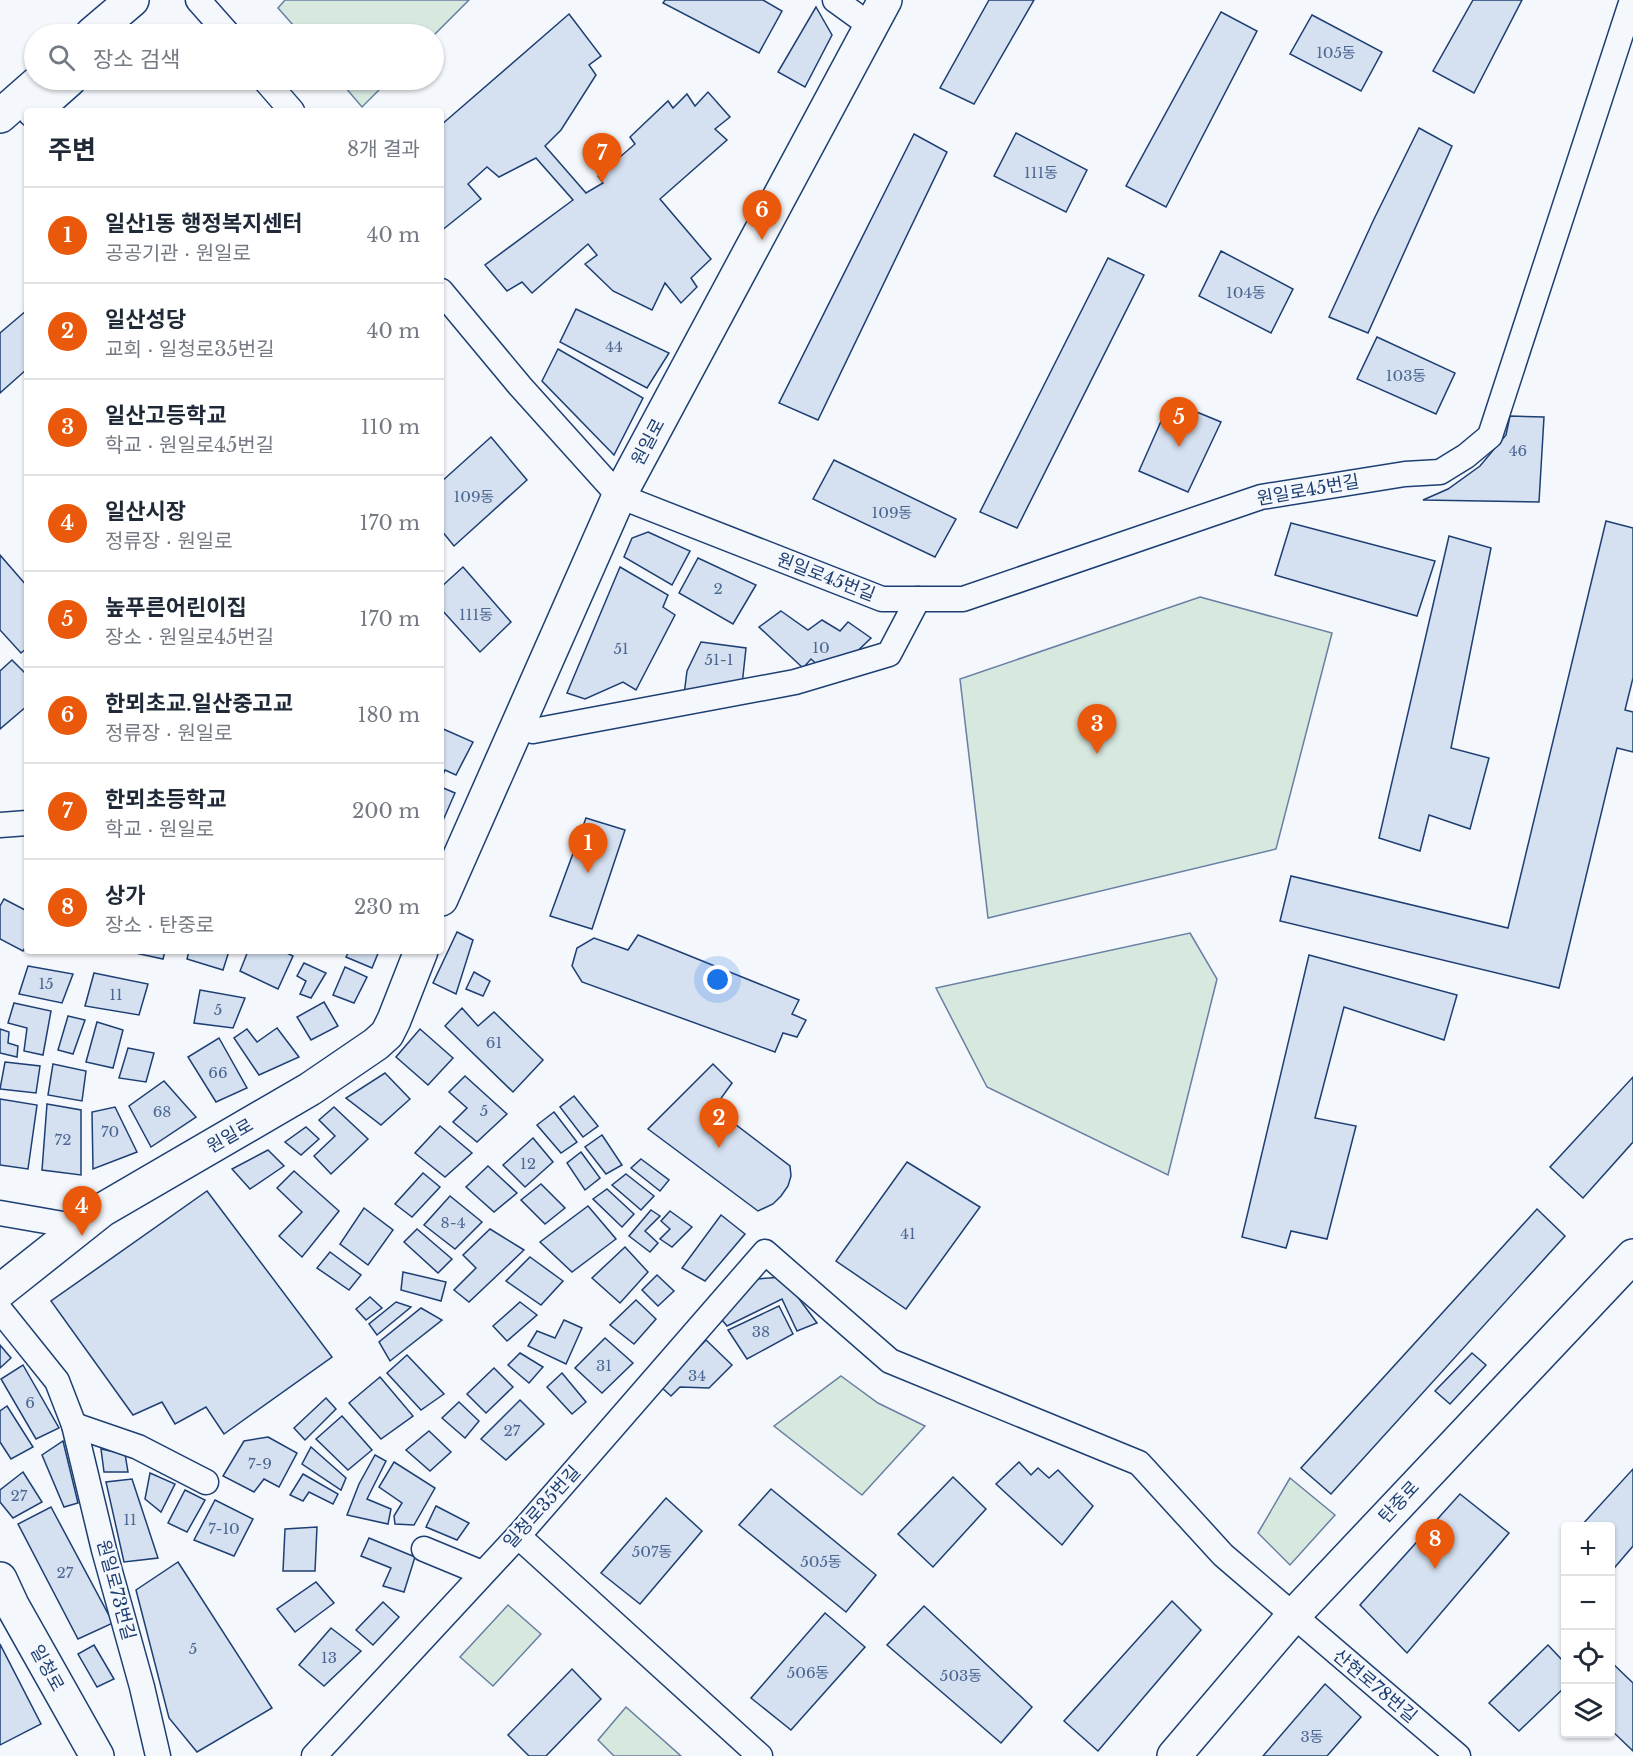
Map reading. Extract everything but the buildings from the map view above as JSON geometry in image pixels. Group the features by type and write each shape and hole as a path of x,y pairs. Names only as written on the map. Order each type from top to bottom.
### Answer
{"street":[{"path":"104,24 132,0"},
{"path":"129,24 157,0"},
{"path":"198,0 219,24"},
{"path":"835,0 878,13"},
{"name":"원일로45번길","path":"619,496 882,599 963,600 1261,496 1405,474 1440,472 1466,456 1490,436 1632,0"},
{"name":"원일로","path":"444,887 518,728 619,496 878,13"},
{"path":"0,116 30,90"},
{"path":"37,108 58,90"},
{"path":"274,90 289,108"},
{"path":"0,141 24,120"},
{"path":"444,295 520,386 619,496"},
{"path":"518,728 533,731 795,682 889,654 918,599"},
{"path":"0,825 24,823"},
{"name":"원일로","path":"0,1291 102,1210 310,1089 376,1044 387,1034 394,1020 420,954"},
{"path":"0,1213 80,1227"},
{"name":"일청로35번길","path":"314,1756 518,1536 765,1252"},
{"name":"산현로78번길","path":"765,1252 890,1361 1139,1464 1223,1555 1458,1756"},
{"name":"탄중로","path":"1174,1756 1293,1616 1633,1256"},
{"name":"원일로73번길","path":"0,1310 57,1381 74,1425 158,1756"},
{"path":"74,1425 138,1448 206,1482"},
{"path":"518,1536 760,1756"},
{"path":"424,1549 482,1573"},
{"name":"일청로","path":"0,1579 12,1605 97,1756"}],"shaded area":[{"path":"285,0 469,0 444,25 292,24 278,8"},
{"path":"348,90 379,90 362,107"},
{"path":"1200,597 1332,633 1276,849 988,918 960,679"},
{"path":"1190,933 1217,979 1168,1175 987,1087 936,988"},
{"path":"841,1376 878,1403 925,1426 862,1495 774,1426"},
{"path":"1290,1478 1335,1515 1290,1565 1258,1533"},
{"path":"508,1605 541,1634 493,1686 460,1657"},
{"path":"626,1707 681,1756 614,1756 598,1740"}],"place":[{"name":"한뫼초등학교","path":"602,183"},
{"name":"한뫼초교.일산중고교","path":"762,240"},
{"name":"높푸른어린이집","path":"1179,447"},
{"name":"일산고등학교","path":"1097,754"},
{"name":"일산1동 행정복지센터","path":"588,873"},
{"name":"일산성당","path":"719,1148"},
{"name":"일산시장","path":"82,1236"},
{"name":"상가","path":"1435,1569"}]}
